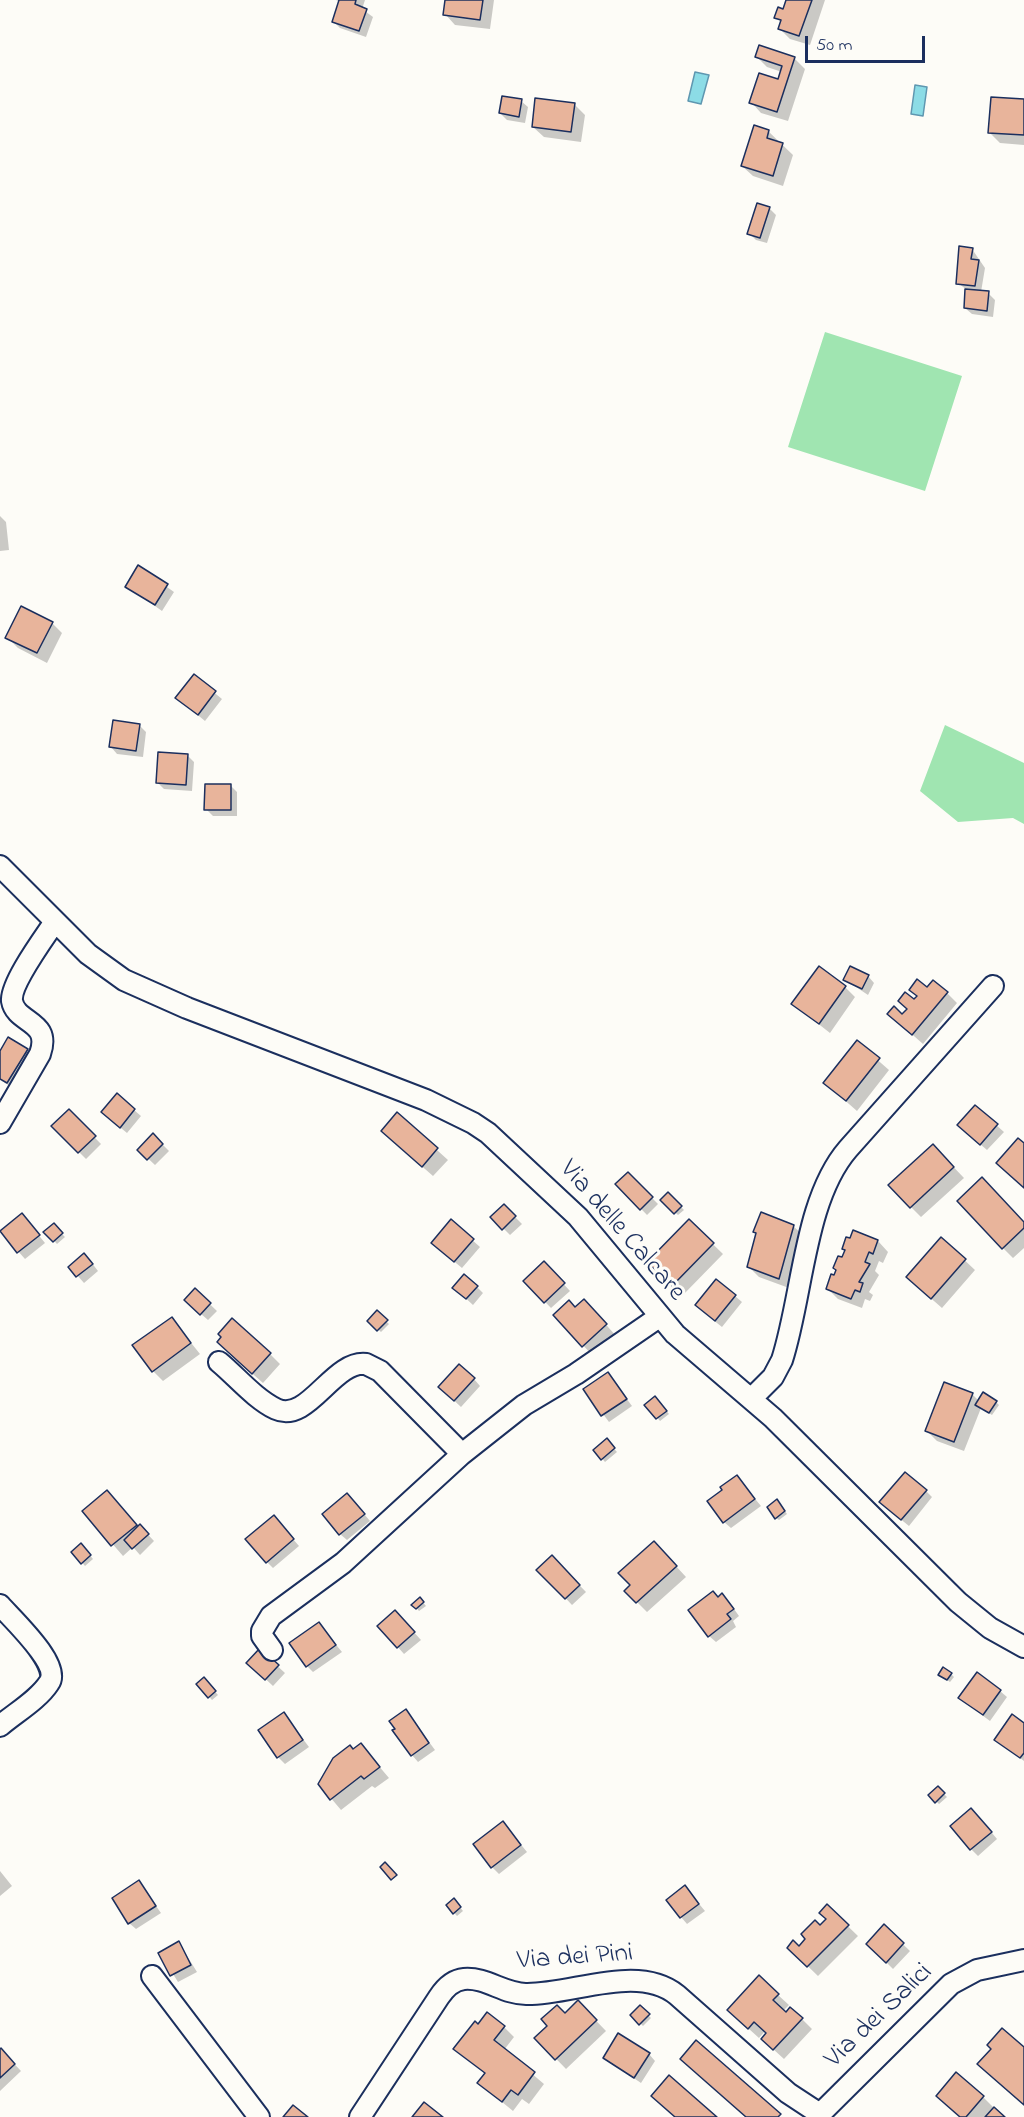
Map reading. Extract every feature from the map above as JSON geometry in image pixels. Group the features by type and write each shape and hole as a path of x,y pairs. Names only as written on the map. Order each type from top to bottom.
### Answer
{"street":[{"name":"Via delle Calcare","path":"3,878 88,954 131,983 426,1100 473,1123 570,1208 659,1317 692,1350 752,1399 958,1602 990,1628 1024,1647"},
{"path":"0,1123 43,1045 39,1030 14,1007 13,992 54,922"},
{"path":"752,1399 773,1377 782,1360 819,1204 831,1173 848,1149 993,986"},
{"path":"272,1650 262,1636 262,1627 267,1620 338,1568 462,1454 524,1405 576,1374 659,1317"},
{"path":"219,1362 271,1406 286,1411 299,1407 347,1368 366,1364 380,1371 462,1454"},
{"path":"0,1605 44,1656 52,1672 52,1678 45,1688 0,1726"},
{"name":"Via dei Salici","path":"818,2115 951,1984 970,1972 1024,1960"},
{"path":"152,1976 260,2117"},
{"name":"Via dei Pini","path":"360,2117 366,2104 439,1996 451,1984 464,1979 477,1980 526,1994 631,1980 661,1984 677,1995 795,2098 818,2115"}],"green space":[{"path":"825,332 962,376 925,491 788,447"},
{"path":"945,725 1024,763 1024,824 1013,818 958,822 920,791"}],"water":[{"path":"695,72 709,75 701,104 688,101"},
{"path":"915,85 927,87 923,116 911,114"}],"building":[{"path":"339,0 356,0 355,4 367,9 359,31 332,22"},
{"path":"445,0 483,0 480,20 443,15"},
{"path":"786,0 812,0 799,36 778,29 781,20 774,18 778,7 783,9"},
{"path":"759,45 795,57 777,112 749,103 759,73 778,79 782,66 755,57"},
{"path":"502,96 522,99 519,117 499,113"},
{"path":"991,97 1024,99 1024,135 988,133"},
{"path":"535,98 575,103 571,132 532,127"},
{"path":"754,125 769,130 767,138 783,143 773,176 741,166"},
{"path":"757,203 770,207 760,238 747,234"},
{"path":"959,246 973,248 971,259 979,260 975,286 956,284"},
{"path":"965,289 989,291 987,311 964,308"},
{"path":"138,565 168,584 155,605 125,587"},
{"path":"21,606 53,622 37,653 5,638"},
{"path":"194,674 216,691 198,715 175,698"},
{"path":"113,720 140,724 136,751 109,747"},
{"path":"158,752 188,754 186,785 156,783"},
{"path":"205,784 231,784 231,810 204,810"},
{"path":"819,966 846,986 819,1024 791,1004"},
{"path":"850,966 869,975 862,989 843,980"},
{"path":"917,979 927,987 933,980 948,992 912,1035 887,1014 894,1006 902,1014 907,1009 898,1001 905,992 914,999 917,996 909,990"},
{"path":"8,1037 28,1049 7,1083 0,1079 0,1051"},
{"path":"857,1040 880,1058 846,1101 823,1083"},
{"path":"117,1093 135,1109 120,1128 101,1112"},
{"path":"975,1105 998,1124 980,1145 957,1125"},
{"path":"69,1109 96,1136 78,1153 51,1126"},
{"path":"397,1112 438,1148 422,1167 381,1131"},
{"path":"153,1133 163,1144 147,1160 137,1150"},
{"path":"1018,1138 1024,1143 1024,1188 996,1163"},
{"path":"933,1144 954,1167 910,1208 888,1185"},
{"path":"628,1172 653,1197 640,1210 615,1184"},
{"path":"982,1177 1024,1222 1024,1228 1002,1249 957,1201"},
{"path":"668,1192 682,1206 674,1214 660,1200"},
{"path":"504,1204 516,1216 502,1230 490,1217"},
{"path":"761,1212 794,1225 779,1279 747,1267 756,1233 753,1232"},
{"path":"22,1213 40,1235 17,1253 0,1231"},
{"path":"451,1219 474,1239 454,1262 431,1243"},
{"path":"689,1219 714,1243 672,1286 647,1262"},
{"path":"54,1223 63,1233 53,1242 43,1232"},
{"path":"853,1230 878,1240 873,1254 869,1252 865,1262 870,1264 859,1282 863,1283 860,1292 855,1290 851,1299 826,1289 831,1274 834,1275 836,1270 833,1268 838,1256 842,1257 845,1250 842,1249 846,1237 850,1238"},
{"path":"941,1237 966,1259 931,1299 906,1277"},
{"path":"84,1253 93,1264 76,1277 68,1267"},
{"path":"544,1261 565,1283 544,1303 523,1281"},
{"path":"464,1274 478,1286 466,1299 452,1288"},
{"path":"716,1279 736,1295 715,1321 695,1305"},
{"path":"195,1288 211,1303 200,1315 184,1300"},
{"path":"584,1299 607,1324 582,1347 553,1315 569,1300 575,1307"},
{"path":"377,1310 388,1320 377,1331 367,1321"},
{"path":"172,1317 191,1343 152,1372 132,1345"},
{"path":"232,1318 271,1353 252,1374 217,1342 221,1337 218,1334"},
{"path":"459,1364 475,1378 454,1401 438,1387"},
{"path":"608,1372 627,1399 601,1416 583,1389"},
{"path":"944,1382 973,1393 954,1442 925,1431"},
{"path":"983,1392 997,1401 989,1413 975,1405"},
{"path":"655,1396 667,1411 656,1419 644,1405"},
{"path":"607,1438 615,1448 601,1460 593,1450"},
{"path":"905,1472 927,1490 901,1520 879,1502"},
{"path":"737,1475 755,1499 723,1523 707,1501 722,1490 720,1487"},
{"path":"107,1490 137,1525 111,1546 82,1511"},
{"path":"347,1493 365,1514 339,1535 322,1514"},
{"path":"777,1499 785,1511 775,1519 767,1507"},
{"path":"274,1515 294,1539 266,1563 245,1539"},
{"path":"140,1524 149,1534 132,1549 124,1540"},
{"path":"654,1541 677,1566 636,1603 624,1591 630,1585 618,1573"},
{"path":"81,1543 91,1555 81,1564 71,1552"},
{"path":"552,1555 580,1585 565,1599 536,1570"},
{"path":"713,1591 718,1597 722,1593 734,1609 727,1614 731,1619 708,1637 688,1610"},
{"path":"420,1597 424,1602 416,1609 411,1605"},
{"path":"395,1610 415,1632 397,1648 377,1626"},
{"path":"319,1622 336,1645 306,1667 289,1643"},
{"path":"260,1648 279,1665 265,1680 246,1663"},
{"path":"943,1667 952,1673 947,1680 938,1675"},
{"path":"977,1672 1001,1690 983,1715 958,1698"},
{"path":"204,1677 216,1691 208,1698 196,1684"},
{"path":"406,1709 429,1743 411,1756 392,1730 395,1729 389,1721"},
{"path":"284,1712 303,1740 277,1758 258,1730"},
{"path":"1012,1714 1024,1723 1024,1753 1020,1758 994,1740"},
{"path":"361,1743 380,1767 364,1779 361,1776 330,1800 318,1784 333,1758 350,1745 353,1749"},
{"path":"938,1786 945,1793 935,1803 928,1795"},
{"path":"971,1808 992,1832 970,1850 950,1826"},
{"path":"503,1821 521,1845 491,1868 473,1844"},
{"path":"385,1862 397,1875 391,1880 380,1867"},
{"path":"139,1880 156,1906 128,1924 112,1898"},
{"path":"685,1885 699,1904 680,1918 666,1900"},
{"path":"454,1898 461,1907 453,1914 446,1905"},
{"path":"827,1904 849,1925 807,1967 787,1948 793,1940 799,1946 805,1939 801,1934 815,1920 820,1925 826,1919 819,1913"},
{"path":"884,1924 904,1943 886,1963 866,1944"},
{"path":"179,1941 191,1965 170,1976 158,1953"},
{"path":"759,1975 779,1994 773,2000 786,2012 790,2007 803,2018 773,2050 761,2039 766,2033 754,2022 748,2029 727,2010"},
{"path":"578,2000 597,2020 555,2060 534,2038 547,2026 541,2019 557,2005 565,2013"},
{"path":"640,2005 650,2014 639,2025 630,2015"},
{"path":"487,2012 505,2026 494,2040 535,2072 518,2095 511,2090 502,2102 477,2083 485,2073 453,2049 475,2021 478,2024"},
{"path":"1002,2028 1024,2047 1024,2105 977,2064 991,2049 987,2045"},
{"path":"618,2033 650,2053 634,2078 603,2058"},
{"path":"696,2040 781,2114 778,2117 746,2117 680,2059"},
{"path":"0,2049 15,2064 0,2078"},
{"path":"956,2072 984,2096 966,2117 960,2117 936,2096"},
{"path":"669,2075 717,2117 675,2117 651,2096"},
{"path":"424,2102 443,2117 412,2117"},
{"path":"293,2105 308,2117 283,2117"},
{"path":"994,2107 1005,2117 985,2117"}]}
